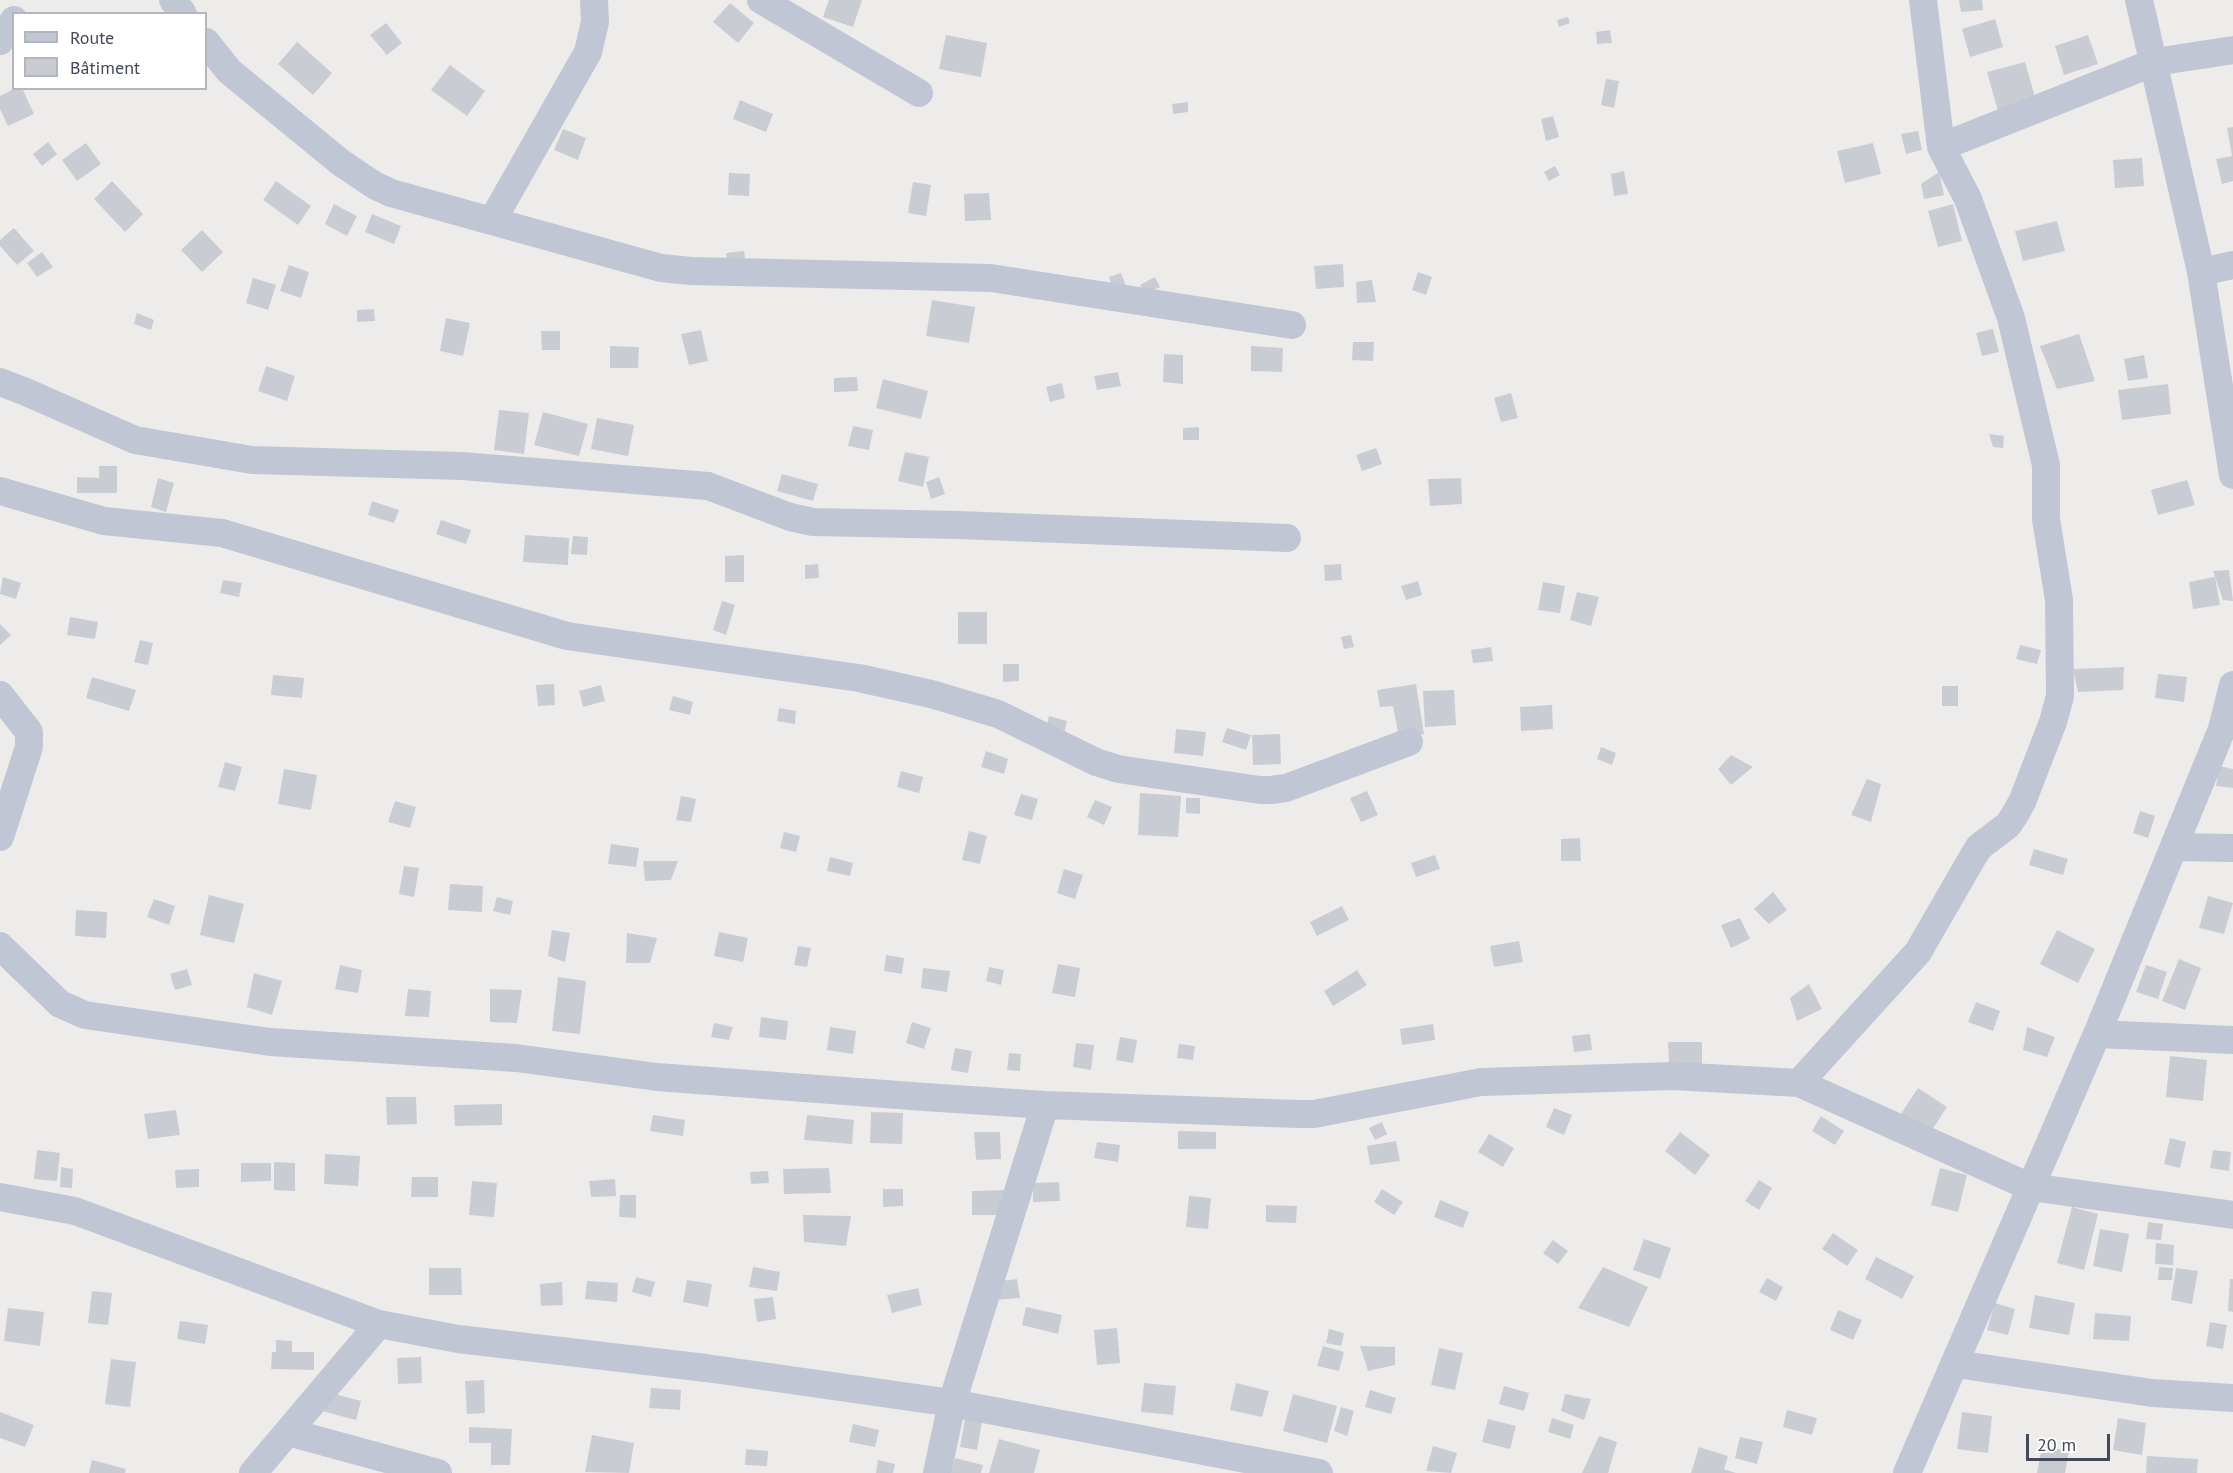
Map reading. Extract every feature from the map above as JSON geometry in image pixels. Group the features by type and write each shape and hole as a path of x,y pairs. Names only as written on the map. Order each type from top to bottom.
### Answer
{"street":[{"path":"492,221 588,52 595,22 594,0"},
{"path":"761,0 919,93"},
{"path":"1799,1083 1918,952 1979,847 2008,825 2022,802 2053,722 2060,696 2059,600 2046,519 2046,465 2011,318 1968,200 1941,147 1923,0"},
{"path":"2139,0 2155,62 2201,272 2233,475"},
{"path":"0,41 12,23"},
{"path":"207,43 229,71 340,162 374,185 391,193 674,270 991,278 1292,325"},
{"path":"1941,147 2155,62 2233,51"},
{"path":"2201,272 2233,265"},
{"path":"0,382 135,440 252,460 462,466 708,486 790,517 813,522 959,525 1287,538"},
{"path":"0,491 104,521 222,533 567,636 848,676 931,694 998,714 1096,762 1118,769 1271,790 1286,788 1409,742"},
{"path":"1907,1473 2097,1034 2174,847 2228,728 2233,685"},
{"path":"0,695 29,732 29,747 0,837"},
{"path":"2174,847 2233,848"},
{"path":"0,946 60,1005 85,1015 270,1042 516,1058 657,1077 1045,1105 1298,1114 1481,1082 1673,1076 1799,1083 2030,1187 2233,1215"},
{"path":"2097,1034 2233,1040"},
{"path":"937,1473 952,1403 1045,1105"},
{"path":"0,1197 75,1211 379,1324 458,1339 706,1368 952,1403 1319,1473"},
{"path":"253,1473 379,1324"},
{"path":"1956,1364 2152,1393 2233,1398"},
{"path":"288,1432 438,1473"}],"building":[{"path":"829,0 862,0 853,27 823,17"},
{"path":"1959,0 1982,0 1983,10 1961,12"},
{"path":"730,3 754,23 738,43 713,22"},
{"path":"1568,17 1570,23 1559,27 1557,20"},
{"path":"1995,19 2003,47 1970,57 1962,29"},
{"path":"386,23 402,43 387,55 370,35"},
{"path":"1610,30 1612,43 1597,44 1596,32"},
{"path":"946,35 987,43 981,77 939,69"},
{"path":"2088,35 2098,64 2064,75 2055,46"},
{"path":"297,42 332,73 313,95 278,64"},
{"path":"2025,62 2037,104 1999,115 1987,72"},
{"path":"450,65 485,91 467,116 431,90"},
{"path":"1606,79 1619,81 1614,108 1601,105"},
{"path":"12,90 23,90 34,114 8,126 0,109 0,96"},
{"path":"740,100 773,114 766,132 733,119"},
{"path":"1188,102 1188,112 1173,114 1172,104"},
{"path":"1553,116 1559,137 1546,141 1541,119"},
{"path":"2233,127 2233,181 2222,184 2216,159 2232,156 2227,128"},
{"path":"563,129 586,138 578,160 554,150"},
{"path":"1918,131 1922,150 1906,154 1901,134"},
{"path":"48,142 57,154 42,166 33,154"},
{"path":"86,143 101,164 77,181 62,160"},
{"path":"1873,143 1881,174 1845,183 1837,151"},
{"path":"2142,158 2144,186 2115,188 2113,160"},
{"path":"1555,166 1560,175 1549,181 1544,172"},
{"path":"1624,171 1628,194 1614,196 1611,174"},
{"path":"1939,172 1944,195 1924,199 1921,184"},
{"path":"729,173 750,174 749,196 728,195"},
{"path":"112,181 143,214 125,232 94,199"},
{"path":"276,181 311,206 298,225 263,200"},
{"path":"913,182 931,185 926,216 908,213"},
{"path":"989,193 991,220 965,221 964,194"},
{"path":"334,204 357,216 347,236 325,224"},
{"path":"1953,204 1962,241 1938,247 1928,211"},
{"path":"372,214 401,226 394,244 365,232"},
{"path":"2057,221 2065,251 2023,261 2015,231"},
{"path":"14,228 34,251 17,265 0,246 0,240"},
{"path":"202,230 223,252 202,272 181,250"},
{"path":"744,251 746,265 728,267 726,253"},
{"path":"42,252 53,267 37,277 27,263"},
{"path":"1343,264 1344,287 1316,289 1314,266"},
{"path":"289,265 309,272 301,298 280,291"},
{"path":"1418,272 1432,277 1426,295 1412,290"},
{"path":"1121,273 1127,288 1115,293 1109,277"},
{"path":"1155,277 1160,287 1145,294 1140,285"},
{"path":"253,278 276,285 268,310 246,303"},
{"path":"1372,280 1376,302 1357,303 1356,282"},
{"path":"932,300 975,307 969,343 926,336"},
{"path":"374,309 375,321 357,322 357,310"},
{"path":"137,313 154,320 151,330 134,324"},
{"path":"446,318 470,323 463,356 440,351"},
{"path":"1993,329 1999,352 1982,356 1976,333"},
{"path":"701,330 708,361 689,365 681,334"},
{"path":"541,331 560,331 560,350 542,350"},
{"path":"2079,334 2095,381 2057,389 2040,346"},
{"path":"1353,342 1374,342 1373,361 1352,360"},
{"path":"610,346 639,347 638,368 610,368"},
{"path":"1251,346 1283,348 1282,372 1251,371"},
{"path":"1164,354 1183,355 1183,384 1163,382"},
{"path":"2144,355 2148,378 2128,381 2124,359"},
{"path":"266,366 295,376 287,401 258,391"},
{"path":"1118,372 1121,386 1097,390 1094,376"},
{"path":"857,377 858,391 834,392 834,378"},
{"path":"883,379 928,391 921,419 876,408"},
{"path":"1062,383 1065,398 1050,402 1046,387"},
{"path":"2168,384 2171,414 2122,420 2118,390"},
{"path":"1511,393 1518,418 1501,422 1494,398"},
{"path":"499,410 529,413 524,454 494,450"},
{"path":"543,412 588,424 579,456 534,445"},
{"path":"597,418 634,425 628,456 591,449"},
{"path":"853,426 873,430 869,450 848,446"},
{"path":"1199,427 1199,440 1183,440 1183,428"},
{"path":"1989,434 2004,436 2003,448 1993,447"},
{"path":"1376,448 1382,464 1362,471 1356,455"},
{"path":"905,452 929,457 923,487 898,481"},
{"path":"99,466 117,466 117,493 77,493 77,477 99,478"},
{"path":"782,474 818,484 813,501 777,491"},
{"path":"939,477 945,494 931,499 926,482"},
{"path":"158,478 174,483 166,512 151,507"},
{"path":"1461,478 1462,504 1430,506 1428,479"},
{"path":"2187,480 2195,505 2158,515 2151,490"},
{"path":"372,501 399,510 394,523 368,515"},
{"path":"441,520 471,530 466,544 436,534"},
{"path":"525,535 569,538 568,565 523,562"},
{"path":"573,536 588,537 587,555 571,554"},
{"path":"744,555 744,582 725,582 725,556"},
{"path":"818,564 819,578 805,579 805,565"},
{"path":"1341,564 1342,580 1325,581 1324,565"},
{"path":"2229,570 2233,601 2223,600 2213,571"},
{"path":"3,577 21,583 16,599 0,594"},
{"path":"2215,577 2220,605 2193,609 2189,582"},
{"path":"223,580 242,583 239,597 220,593"},
{"path":"1418,581 1422,595 1406,600 1401,586"},
{"path":"1543,582 1565,586 1560,613 1538,610"},
{"path":"1577,592 1599,597 1591,626 1570,620"},
{"path":"722,601 735,605 726,635 713,630"},
{"path":"958,612 987,612 987,644 958,644"},
{"path":"70,617 98,622 95,639 67,635"},
{"path":"0,624 11,635 0,645"},
{"path":"1351,635 1354,647 1344,649 1341,637"},
{"path":"140,640 153,643 148,665 134,662"},
{"path":"2020,645 2041,650 2037,664 2016,659"},
{"path":"1491,647 1493,661 1473,663 1471,650"},
{"path":"1003,664 1019,664 1019,681 1003,682"},
{"path":"2124,667 2123,690 2078,692 2073,669"},
{"path":"2158,674 2187,677 2184,702 2155,698"},
{"path":"273,675 304,678 302,698 271,695"},
{"path":"92,677 136,690 129,711 86,698"},
{"path":"554,684 555,705 538,706 536,685"},
{"path":"1416,684 1424,734 1399,738 1393,706 1380,707 1377,690"},
{"path":"601,685 605,701 583,707 579,691"},
{"path":"1942,686 1958,686 1958,706 1942,706"},
{"path":"1454,690 1456,725 1425,727 1423,691"},
{"path":"673,696 693,702 690,715 669,710"},
{"path":"1552,705 1553,729 1521,731 1520,707"},
{"path":"779,708 796,711 795,724 777,721"},
{"path":"1049,716 1067,721 1064,734 1046,729"},
{"path":"1227,728 1251,735 1246,750 1222,742"},
{"path":"1176,729 1206,732 1203,756 1174,753"},
{"path":"1280,734 1281,764 1253,765 1252,735"},
{"path":"1601,747 1616,753 1612,765 1597,759"},
{"path":"986,751 1008,759 1004,774 981,767"},
{"path":"1731,755 1753,767 1731,785 1718,769"},
{"path":"225,762 242,767 235,791 218,787"},
{"path":"2219,766 2233,769 2233,788 2216,786"},
{"path":"284,769 317,775 311,810 278,804"},
{"path":"901,771 923,777 919,793 897,787"},
{"path":"1867,779 1881,784 1871,822 1851,815"},
{"path":"1367,791 1378,815 1361,822 1350,798"},
{"path":"1140,793 1181,796 1178,837 1138,835"},
{"path":"1021,794 1038,799 1032,820 1014,815"},
{"path":"681,796 696,799 691,822 676,820"},
{"path":"1186,798 1200,798 1200,814 1186,813"},
{"path":"1095,800 1112,807 1104,825 1087,817"},
{"path":"395,801 416,807 410,828 388,822"},
{"path":"2140,811 2155,816 2148,838 2133,833"},
{"path":"969,831 987,836 980,864 962,860"},
{"path":"784,832 800,836 796,852 780,848"},
{"path":"1580,838 1581,861 1561,861 1561,839"},
{"path":"611,844 639,848 636,867 608,864"},
{"path":"2034,849 2068,859 2063,875 2029,865"},
{"path":"1435,855 1440,869 1416,877 1411,863"},
{"path":"830,857 853,863 850,876 827,871"},
{"path":"643,861 678,861 671,880 645,881"},
{"path":"404,866 419,868 414,897 399,894"},
{"path":"1064,869 1083,875 1075,899 1057,893"},
{"path":"450,884 483,886 482,912 448,910"},
{"path":"1773,892 1787,910 1769,924 1754,909"},
{"path":"209,895 244,904 234,943 200,935"},
{"path":"2208,896 2233,903 2224,934 2199,928"},
{"path":"497,897 513,901 510,915 493,911"},
{"path":"154,899 175,906 169,925 147,917"},
{"path":"1342,906 1349,920 1317,936 1310,922"},
{"path":"76,910 107,912 106,938 75,936"},
{"path":"1740,918 1750,939 1731,948 1721,925"},
{"path":"552,930 570,933 565,962 548,956"},
{"path":"2057,930 2095,949 2078,983 2040,964"},
{"path":"719,932 748,938 743,962 714,956"},
{"path":"627,933 657,938 650,963 626,963"},
{"path":"1519,941 1523,962 1494,967 1490,946"},
{"path":"798,946 811,948 807,967 794,965"},
{"path":"886,955 904,958 902,974 884,971"},
{"path":"2179,959 2201,968 2185,1010 2162,1001"},
{"path":"1058,964 1080,968 1075,997 1052,993"},
{"path":"340,965 362,970 358,993 335,989"},
{"path":"2146,965 2167,972 2158,999 2136,992"},
{"path":"989,967 1004,970 1001,985 986,981"},
{"path":"923,968 950,971 947,992 921,988"},
{"path":"187,969 192,985 175,990 170,974"},
{"path":"1357,970 1367,985 1333,1006 1324,991"},
{"path":"254,973 282,981 272,1015 247,1007"},
{"path":"558,977 586,981 580,1034 552,1031"},
{"path":"1809,984 1822,1009 1797,1021 1790,998"},
{"path":"408,989 431,991 429,1017 405,1016"},
{"path":"490,989 522,990 517,1023 490,1022"},
{"path":"1976,1002 2000,1011 1993,1031 1968,1022"},
{"path":"761,1017 788,1021 786,1040 759,1037"},
{"path":"912,1022 931,1028 924,1049 906,1043"},
{"path":"714,1023 733,1027 729,1040 711,1037"},
{"path":"1433,1024 1435,1040 1402,1045 1400,1029"},
{"path":"830,1027 856,1031 853,1054 827,1050"},
{"path":"2027,1027 2055,1037 2047,1057 2023,1050"},
{"path":"1590,1034 1592,1050 1574,1052 1572,1036"},
{"path":"1120,1037 1137,1040 1133,1063 1116,1060"},
{"path":"1668,1042 1702,1042 1702,1066 1669,1066"},
{"path":"1076,1043 1094,1045 1091,1070 1073,1067"},
{"path":"1179,1044 1195,1046 1193,1060 1177,1058"},
{"path":"955,1048 972,1051 968,1073 951,1070"},
{"path":"1009,1053 1021,1054 1020,1071 1007,1070"},
{"path":"2170,1056 2207,1060 2203,1101 2166,1097"},
{"path":"1918,1088 1947,1107 1926,1139 1897,1120"},
{"path":"386,1097 416,1097 417,1124 387,1125"},
{"path":"502,1104 502,1125 455,1126 454,1105"},
{"path":"1554,1108 1572,1115 1564,1135 1546,1127"},
{"path":"176,1110 180,1135 148,1139 144,1114"},
{"path":"871,1112 903,1113 902,1144 870,1143"},
{"path":"653,1115 685,1120 683,1136 650,1131"},
{"path":"807,1115 854,1120 852,1144 804,1140"},
{"path":"1821,1116 1844,1131 1835,1145 1812,1131"},
{"path":"1382,1122 1387,1134 1375,1140 1369,1128"},
{"path":"1178,1131 1216,1132 1216,1149 1178,1149"},
{"path":"974,1132 1000,1132 1001,1159 976,1160"},
{"path":"1680,1132 1710,1155 1695,1175 1665,1151"},
{"path":"1489,1134 1514,1148 1503,1167 1478,1152"},
{"path":"2170,1138 2186,1142 2180,1168 2164,1164"},
{"path":"1396,1141 1400,1161 1370,1165 1367,1146"},
{"path":"1097,1142 1120,1145 1118,1162 1094,1158"},
{"path":"37,1150 60,1153 57,1181 34,1179"},
{"path":"2213,1150 2231,1152 2229,1171 2210,1168"},
{"path":"325,1154 360,1156 358,1186 324,1184"},
{"path":"274,1162 295,1163 295,1191 274,1190"},
{"path":"241,1163 271,1163 271,1181 241,1182"},
{"path":"61,1167 73,1169 72,1188 60,1187"},
{"path":"829,1168 831,1193 784,1194 783,1169"},
{"path":"1940,1168 1967,1175 1958,1212 1931,1205"},
{"path":"199,1169 199,1187 176,1188 175,1170"},
{"path":"768,1171 769,1183 751,1184 750,1172"},
{"path":"412,1177 438,1177 438,1197 411,1197"},
{"path":"615,1179 616,1196 591,1197 589,1181"},
{"path":"1759,1180 1772,1188 1759,1210 1745,1201"},
{"path":"472,1181 497,1183 494,1217 469,1215"},
{"path":"1059,1182 1060,1201 1033,1202 1033,1183"},
{"path":"883,1189 903,1189 903,1206 883,1207"},
{"path":"1382,1189 1403,1202 1394,1215 1374,1202"},
{"path":"1004,1190 1005,1215 972,1215 972,1191"},
{"path":"620,1195 636,1195 636,1218 619,1217"},
{"path":"1189,1196 1211,1198 1208,1229 1186,1227"},
{"path":"1440,1200 1469,1212 1463,1228 1434,1217"},
{"path":"1266,1205 1297,1206 1296,1223 1266,1222"},
{"path":"2072,1207 2098,1214 2084,1270 2057,1263"},
{"path":"803,1215 851,1216 846,1246 804,1242"},
{"path":"2148,1222 2163,1224 2161,1240 2146,1239"},
{"path":"2100,1229 2129,1234 2122,1272 2093,1266"},
{"path":"1833,1233 1858,1250 1847,1266 1822,1249"},
{"path":"1644,1239 1671,1248 1660,1279 1633,1270"},
{"path":"1553,1240 1568,1251 1558,1264 1543,1253"},
{"path":"2156,1243 2174,1245 2173,1265 2155,1264"},
{"path":"1876,1257 1914,1276 1902,1299 1865,1279"},
{"path":"753,1267 780,1272 777,1291 749,1287"},
{"path":"1603,1267 1648,1287 1629,1327 1578,1308"},
{"path":"2159,1267 2173,1268 2172,1280 2158,1280"},
{"path":"429,1268 461,1268 462,1295 429,1295"},
{"path":"2176,1268 2198,1271 2192,1304 2171,1300"},
{"path":"636,1277 655,1282 651,1297 632,1292"},
{"path":"1767,1278 1783,1287 1776,1301 1759,1292"},
{"path":"1017,1279 1020,1298 994,1300 993,1282"},
{"path":"2230,1279 2233,1279 2233,1312 2228,1311"},
{"path":"687,1280 712,1284 708,1307 683,1302"},
{"path":"587,1281 618,1283 617,1302 585,1299"},
{"path":"562,1282 563,1305 541,1306 540,1284"},
{"path":"918,1288 922,1305 892,1313 887,1295"},
{"path":"92,1291 112,1293 108,1325 88,1323"},
{"path":"2035,1295 2075,1303 2069,1335 2029,1328"},
{"path":"773,1297 776,1319 757,1322 754,1299"},
{"path":"1995,1303 2015,1309 2008,1335 1987,1330"},
{"path":"1026,1307 1062,1315 1058,1334 1022,1325"},
{"path":"8,1308 44,1312 40,1346 4,1341"},
{"path":"1838,1310 1862,1320 1853,1340 1830,1330"},
{"path":"2095,1313 2131,1316 2129,1341 2093,1339"},
{"path":"180,1321 208,1325 205,1344 177,1339"},
{"path":"2210,1322 2227,1325 2223,1349 2206,1346"},
{"path":"1117,1328 1120,1363 1097,1365 1094,1330"},
{"path":"1329,1329 1344,1333 1341,1346 1326,1343"},
{"path":"276,1340 292,1341 292,1352 314,1352 314,1370 271,1369 272,1352 276,1352"},
{"path":"1323,1346 1344,1352 1339,1371 1317,1366"},
{"path":"1360,1346 1395,1347 1395,1365 1368,1371"},
{"path":"1439,1348 1463,1353 1455,1390 1431,1385"},
{"path":"421,1357 422,1383 398,1384 397,1358"},
{"path":"111,1359 136,1362 130,1407 105,1404"},
{"path":"484,1380 485,1413 467,1414 465,1381"},
{"path":"1144,1383 1176,1386 1173,1415 1141,1412"},
{"path":"1236,1383 1269,1391 1262,1417 1230,1410"},
{"path":"1504,1386 1529,1393 1524,1411 1499,1404"},
{"path":"651,1388 681,1390 680,1410 649,1408"},
{"path":"1370,1390 1396,1398 1391,1414 1365,1407"},
{"path":"327,1392 361,1401 356,1420 322,1411"},
{"path":"1293,1394 1337,1406 1327,1443 1283,1431"},
{"path":"1565,1394 1591,1399 1584,1420 1561,1411"},
{"path":"1341,1407 1354,1411 1347,1436 1334,1431"},
{"path":"1787,1410 1817,1418 1812,1435 1783,1427"},
{"path":"0,1412 34,1425 25,1447 0,1438"},
{"path":"1962,1412 1992,1416 1988,1453 1957,1449"},
{"path":"1552,1418 1574,1425 1570,1439 1548,1432"},
{"path":"2118,1418 2146,1423 2142,1455 2113,1450"},
{"path":"965,1419 982,1422 977,1450 960,1447"},
{"path":"1488,1419 1516,1426 1510,1449 1482,1442"},
{"path":"853,1424 879,1430 875,1447 849,1442"},
{"path":"469,1427 512,1429 510,1465 491,1465 491,1443 469,1443"},
{"path":"592,1435 634,1443 629,1473 585,1472"},
{"path":"1599,1436 1617,1442 1608,1473 1582,1473"},
{"path":"1740,1437 1763,1442 1757,1464 1735,1458"},
{"path":"999,1439 1040,1450 1034,1473 989,1473"},
{"path":"1433,1446 1457,1453 1451,1473 1426,1471"},
{"path":"2042,1446 2069,1451 2065,1473 2037,1473"},
{"path":"1699,1447 1728,1456 1724,1469 1736,1473 1691,1473"},
{"path":"746,1449 768,1451 767,1466 745,1465"},
{"path":"2147,1456 2198,1459 2197,1473 2146,1473"},
{"path":"955,1458 983,1465 981,1473 951,1473"},
{"path":"92,1460 126,1469 125,1473 89,1473"},
{"path":"878,1460 895,1464 893,1473 876,1473"}]}
